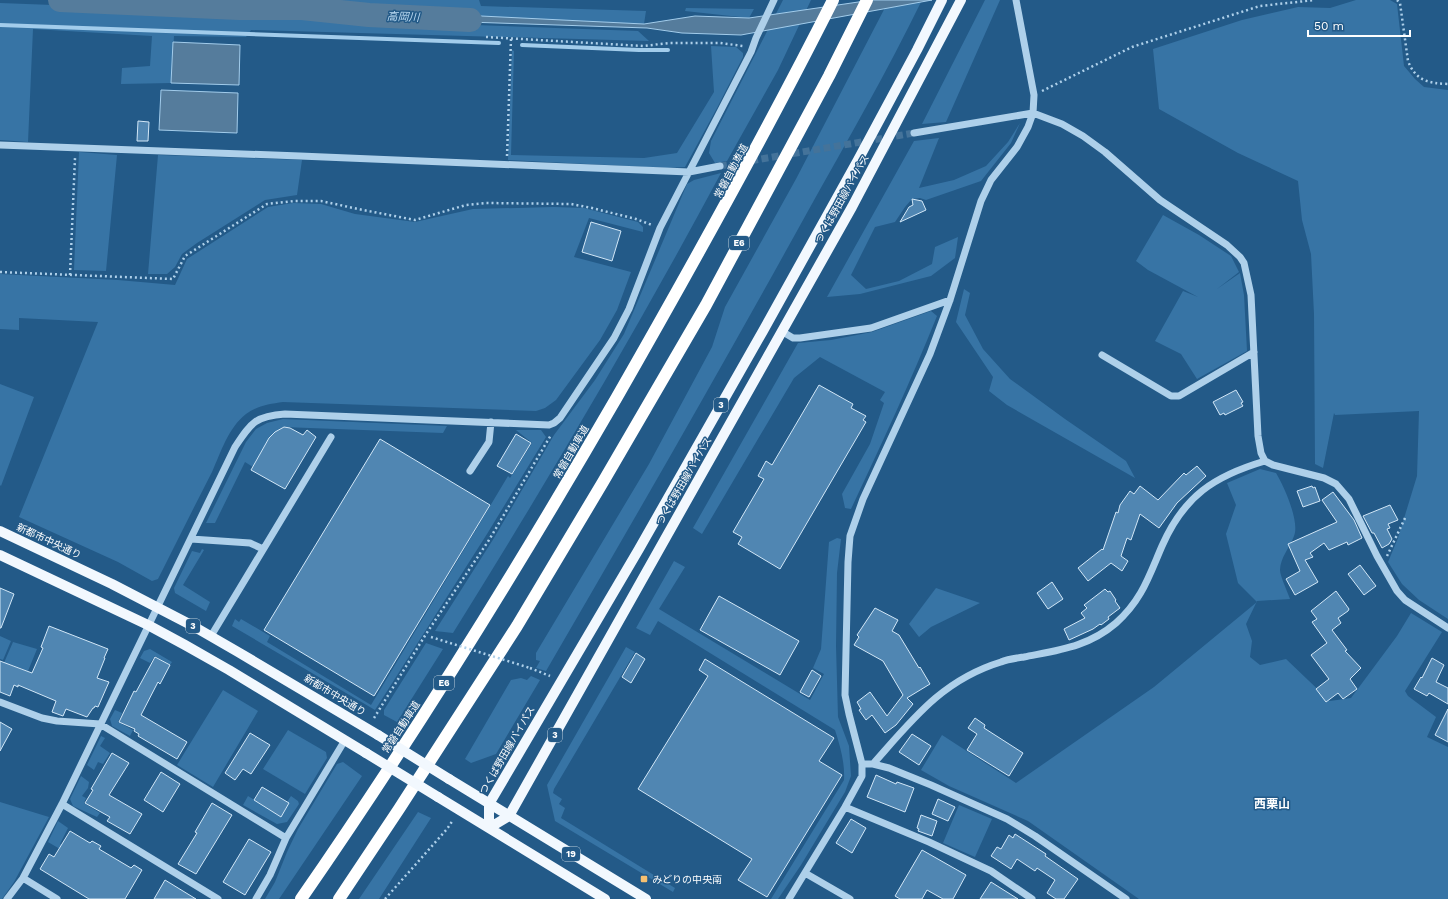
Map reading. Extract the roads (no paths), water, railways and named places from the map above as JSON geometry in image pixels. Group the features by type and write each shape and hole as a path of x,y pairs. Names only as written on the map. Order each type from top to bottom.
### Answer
{"highway":[{"name":"常磐自動車道","path":"301,899 375,791 482,624 574,471 680,287 740,179 833,0"},
{"name":"E6","path":"338,899 408,796 517,626 603,482 706,305 829,76 867,0"}],"main road":[{"name":"つくば野田線バイパス","path":"489,828 490,804 639,549 763,331 858,160 942,0"},
{"name":"つくば野田線バイパス","path":"489,828 509,816 783,332 859,194 961,0"},
{"name":"新都市中央通り","path":"0,531 112,584 211,636 378,735 646,899"},
{"name":"3","path":"0,555 148,625 229,670 489,828"},
{"name":"19","path":"489,828 605,899"}],"street":[{"path":"7,899 23,878 62,804 235,447 246,430 254,422 268,415 300,414 549,425 554,423 560,418 614,338 629,309 660,228 752,52 756,38 774,0"},
{"path":"788,899 845,807 862,776 862,764 849,714 846,695 848,562 850,536 863,499 930,354 950,300 980,202 991,180 1017,147 1028,127 1033,113 1034,95 1016,0"},
{"path":"914,133 1033,113 1062,124 1105,152 1160,200 1227,245 1240,257 1244,263 1251,295 1258,436 1261,452 1265,461 1273,465 1324,478 1336,484 1349,499 1397,590 1405,600 1448,628"},
{"path":"0,145 689,172 720,166"},
{"path":"783,332 793,338 800,338 871,328 950,300"},
{"path":"1102,355 1170,396 1179,396 1254,352"},
{"path":"470,471 489,442 491,422"},
{"path":"211,636 331,437"},
{"path":"873,764 924,707 943,691 965,677 1001,661 1071,648 1086,643 1103,634 1131,607 1145,587 1170,529 1190,501 1206,486 1229,474 1265,461"},
{"path":"191,539 250,543 263,549"},
{"path":"0,702 42,718 57,721 100,724 286,838"},
{"path":"256,899 270,875 286,838 345,740"},
{"path":"862,764 873,764 888,768 1007,819 1035,836 1126,899"},
{"path":"62,804 218,899"},
{"path":"845,807 929,842 991,871 1032,899"},
{"path":"804,873 850,899"},
{"path":"23,878 57,899"}],"waterway":[{"name":"高岡川","path":"60,0 239,8 302,8 369,15 470,20"},
{"path":"0,25 499,43"},
{"path":"522,45 668,50"}],"tunnel":[{"path":"720,166 914,133"}],"place":[{"name":"みどりの中央南","path":"644,879"}],"district":[{"name":"西栗山","path":"1272,804"}]}
